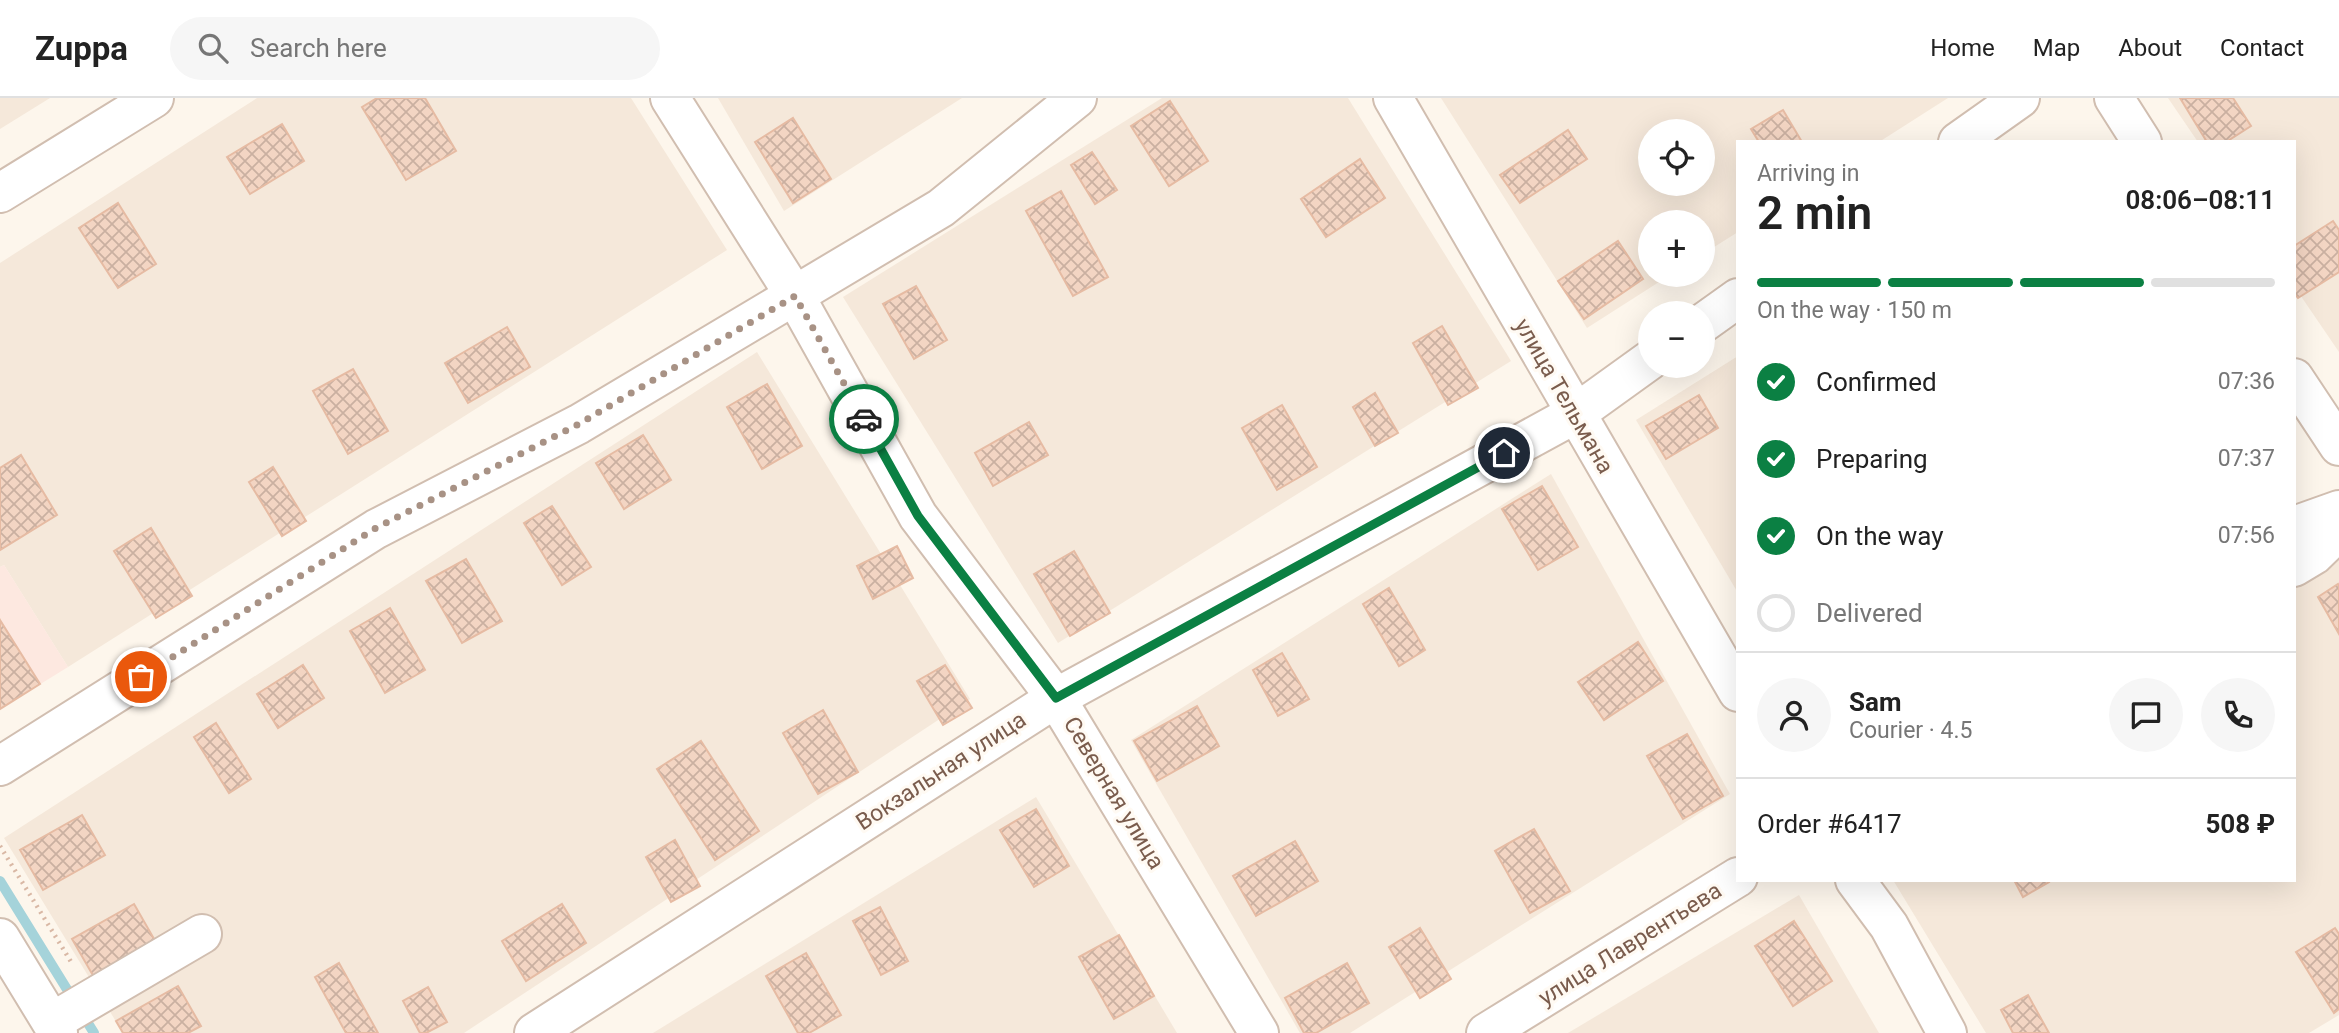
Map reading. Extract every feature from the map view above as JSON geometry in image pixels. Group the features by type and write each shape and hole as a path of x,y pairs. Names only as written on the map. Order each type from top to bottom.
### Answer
{"street":[{"path":"0,193 116,108 154,98"},
{"name":"Северная улица","path":"670,98 795,296 918,516 1056,698 1259,1033"},
{"path":"0,766 376,528 579,424 941,208 1077,98"},
{"name":"улица Тельмана","path":"1393,98 1736,689"},
{"path":"1961,140 2020,98"},
{"path":"2114,98 2141,140"},
{"path":"1715,314 1736,299"},
{"name":"Вокзальная улица","path":"534,1033 1056,698 1575,414 1638,369"},
{"path":"2296,381 2339,446"},
{"path":"2296,525 2339,510"},
{"path":"2296,566 2314,555 2339,531"},
{"name":"улица Лаврентьева","path":"1486,1033 1736,878"},
{"path":"1857,882 1889,926 1947,1033"},
{"path":"0,939 55,1028 93,998 202,933"}],"path":[{"path":"0,846 93,998"}],"shaded area":[{"path":"0,98 50,98 0,129"},
{"path":"257,98 631,98 727,250 68,667 4,565 0,567 0,263"},
{"path":"718,98 962,98 784,211"},
{"path":"1162,98 1348,98 1511,361 1058,643 843,297"},
{"path":"1441,98 1948,98 1882,140 1736,140 1736,233 1715,246 1715,210 1638,210 1638,287 1651,287 1587,328"},
{"path":"2168,98 2339,98 2339,352 2296,289 2296,140 2197,140"},
{"path":"757,352 970,699 464,1033 123,1033 4,838"},
{"path":"1736,357 1736,590 1636,420 1703,378 1715,378 1715,370"},
{"path":"1551,474 1730,794 1350,1033 1300,1033 1131,740"},
{"path":"2339,549 2339,1015 2309,1033 1986,1033 1894,882 2296,882 2296,578"},
{"path":"4,565 68,667 0,709 0,567"},
{"path":"1036,797 1177,1033 653,1033"},
{"path":"1799,895 1879,1033 1568,1033"}],"building":[{"path":"377,98 425,98 456,151 406,180 362,107"},
{"path":"2180,98 2233,98 2251,126 2229,140 2206,140"},
{"path":"1170,101 1208,161 1169,186 1131,126"},
{"path":"1783,110 1801,140 1758,140 1751,129"},
{"path":"793,118 831,179 793,203 755,142"},
{"path":"282,124 304,161 250,194 227,157"},
{"path":"1568,130 1587,159 1520,203 1500,175"},
{"path":"1092,152 1117,190 1095,204 1071,165"},
{"path":"1360,159 1385,198 1326,237 1301,199"},
{"path":"1061,191 1108,277 1073,296 1026,211"},
{"path":"118,203 156,264 118,288 79,228"},
{"path":"2333,221 2339,230 2339,272 2298,298 2296,296 2296,245"},
{"path":"1618,241 1638,271 1638,282 1584,319 1558,281"},
{"path":"916,286 947,340 914,359 883,304"},
{"path":"1442,326 1478,388 1448,405 1413,343"},
{"path":"507,327 530,367 468,403 445,363"},
{"path":"353,369 388,431 348,454 313,391"},
{"path":"767,384 802,446 762,469 727,407"},
{"path":"1375,393 1398,433 1375,446 1353,407"},
{"path":"1699,395 1718,428 1666,459 1646,426"},
{"path":"1282,405 1317,467 1277,490 1242,428"},
{"path":"1029,422 1048,455 993,486 975,453"},
{"path":"643,435 671,480 624,509 596,463"},
{"path":"21,455 57,515 0,550 0,468"},
{"path":"273,467 306,521 282,536 249,482"},
{"path":"1542,486 1578,547 1538,570 1502,509"},
{"path":"552,506 591,567 562,585 524,523"},
{"path":"151,528 192,596 156,618 114,551"},
{"path":"897,546 913,578 873,599 857,566"},
{"path":"1074,551 1110,613 1070,636 1034,574"},
{"path":"466,559 502,621 462,643 426,581"},
{"path":"2338,584 2339,586 2339,634 2318,597"},
{"path":"1389,588 1425,650 1399,666 1363,604"},
{"path":"390,608 425,670 385,693 350,631"},
{"path":"0,620 40,684 0,709"},
{"path":"1638,642 1663,681 1604,720 1578,682"},
{"path":"1282,653 1309,699 1278,716 1253,670"},
{"path":"303,665 324,698 278,728 257,694"},
{"path":"945,665 972,708 943,725 917,681"},
{"path":"1197,706 1219,746 1157,781 1134,741"},
{"path":"823,710 858,772 818,794 783,733"},
{"path":"216,723 251,779 229,793 194,737"},
{"path":"1687,734 1723,796 1683,819 1647,756"},
{"path":"701,741 759,831 715,860 657,769"},
{"path":"1036,809 1069,866 1034,887 1000,830"},
{"path":"82,815 105,855 43,890 20,850"},
{"path":"1534,829 1570,891 1530,913 1495,851"},
{"path":"675,840 700,886 671,902 646,857"},
{"path":"1295,841 1318,881 1256,916 1233,876"},
{"path":"2015,882 2049,882 2023,897"},
{"path":"134,904 157,944 95,979 72,939"},
{"path":"562,904 586,943 526,981 502,941"},
{"path":"880,907 908,961 881,975 853,921"},
{"path":"1794,921 1832,981 1793,1006 1755,946"},
{"path":"1420,928 1451,979 1420,998 1389,947"},
{"path":"2335,928 2339,934 2339,1009 2334,1013 2296,952"},
{"path":"1119,935 1154,996 1114,1019 1079,957"},
{"path":"806,953 841,1015 809,1033 798,1033 766,976"},
{"path":"339,963 378,1033 346,1033 315,977"},
{"path":"1347,963 1369,1003 1316,1033 1304,1033 1285,998"},
{"path":"178,986 201,1026 188,1033 123,1033 116,1021"},
{"path":"428,987 447,1022 426,1033 420,1033 403,1001"},
{"path":"2028,995 2049,1033 2013,1033 2001,1010"}],"waterway":[{"path":"0,881 94,1033"}],"way so far":[{"path":"141,677 376,528 579,424 795,296 864,419"}],"route":[{"path":"864,419 918,516 1056,698 1504,453"}]}
